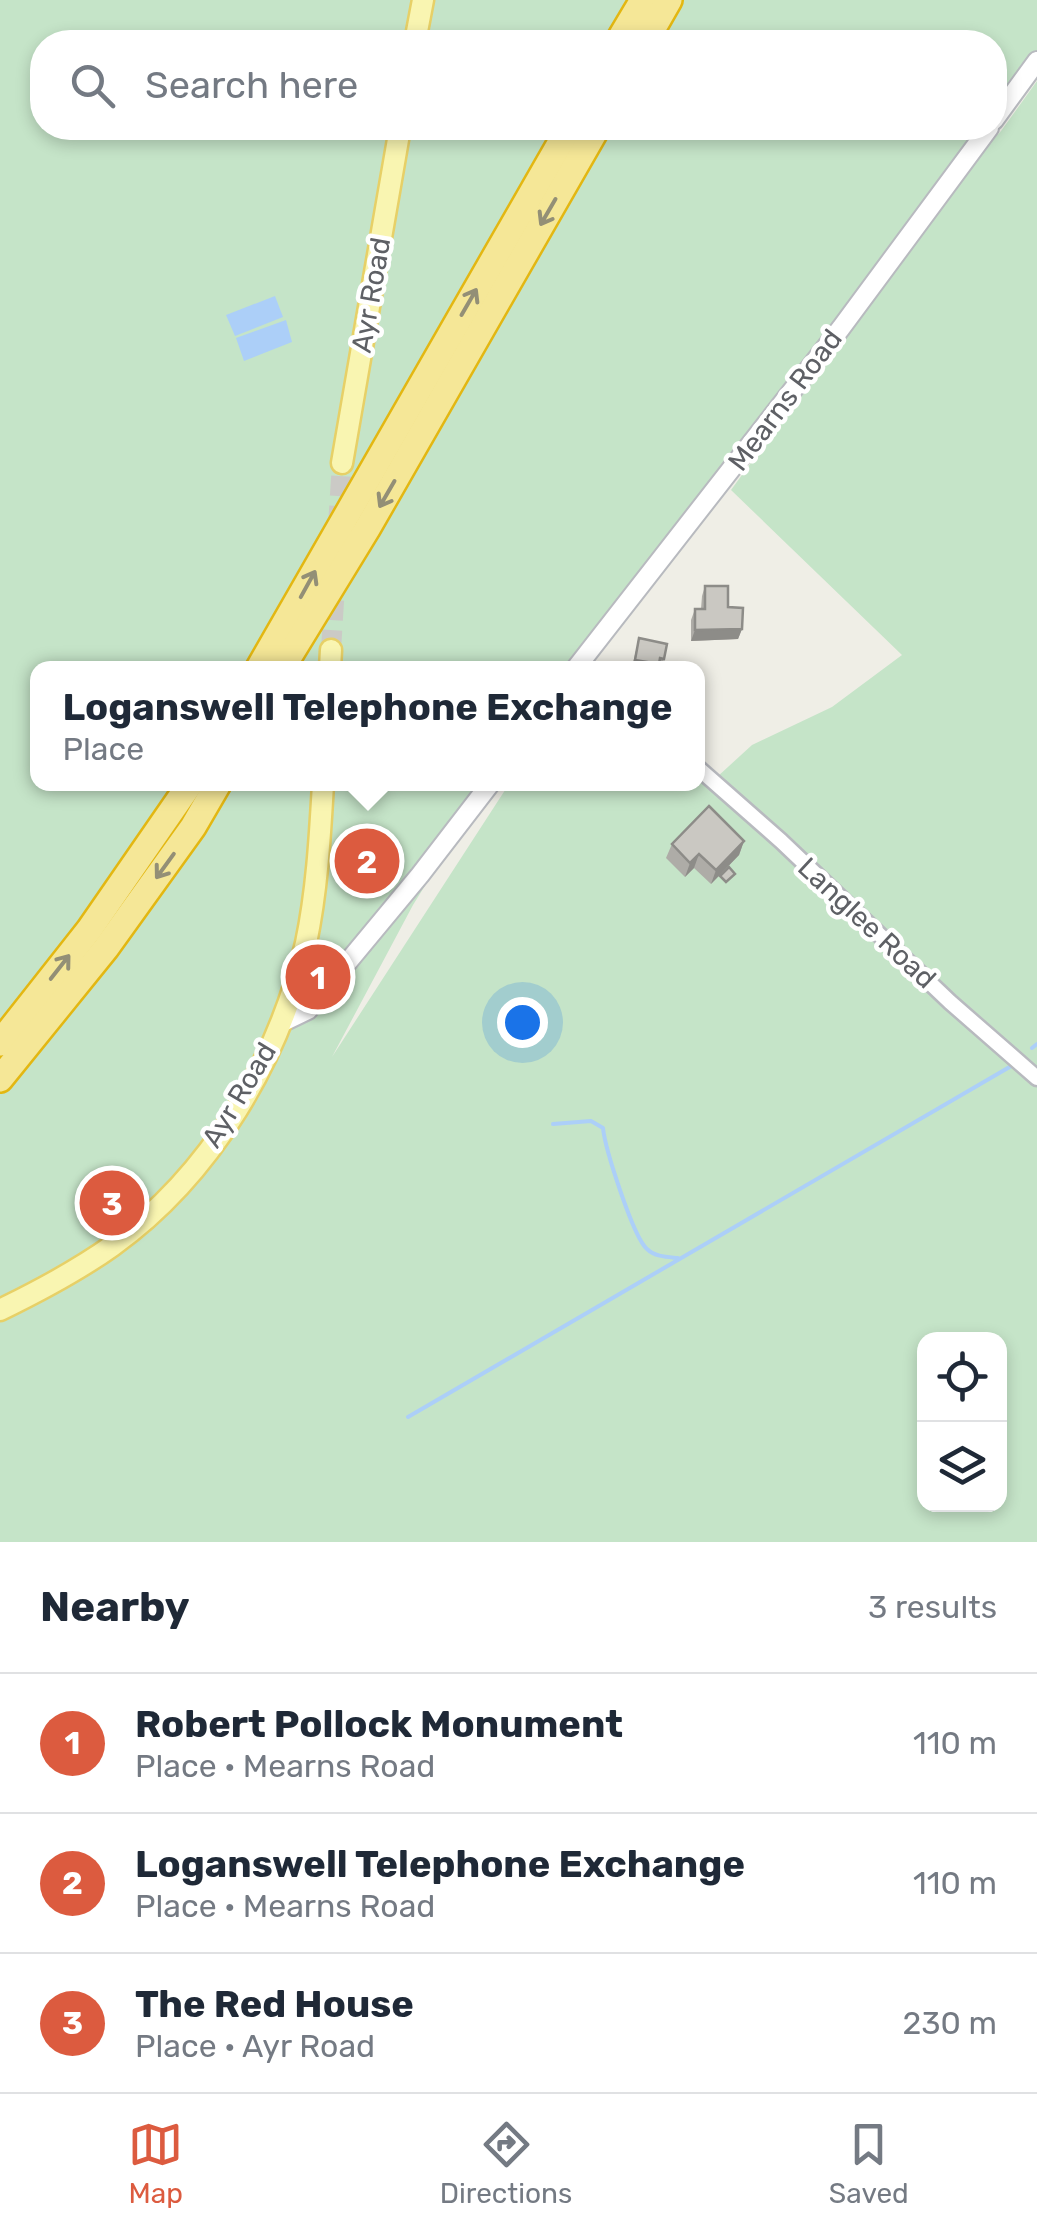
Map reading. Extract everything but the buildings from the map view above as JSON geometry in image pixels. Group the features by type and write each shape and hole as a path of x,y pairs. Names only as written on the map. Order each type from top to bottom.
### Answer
{"highway":[{"path":"625,30 643,0"},
{"path":"652,30 669,0"},
{"path":"262,661 563,140"},
{"path":"286,661 590,140"},
{"path":"0,1043 89,930 185,791"},
{"path":"0,1079 106,948 193,827 214,791"}],"main road":[{"path":"418,30 423,0"},
{"name":"Ayr Road","path":"342,463 398,140"},
{"name":"Ayr Road","path":"0,1310 58,1282 116,1244 176,1188 225,1128 261,1069 281,1023 306,942 322,791"}],"street":[{"path":"1007,102 1037,61"},
{"name":"Mearns Road","path":"585,661 981,140"},
{"name":"Langlee Road","path":"705,775 1037,1078"},
{"path":"281,1023 308,1010 485,791"}],"green space":[{"path":"0,0 1037,0 1037,50 1007,93 1007,30 30,30 30,140 972,140 699,499 570,661 30,661 30,791 484,791 413,905 332,1057 504,791 705,791 705,767 717,777 752,745 832,707 902,655 731,490 953,185 993,140 1007,140 1007,123 1037,81 1037,1542 0,1542"}],"water":[{"path":"275,296 283,317 235,336 226,315"},
{"path":"286,320 292,342 244,361 236,338"}],"waterway":[{"path":"1032,1048 1037,1044"},
{"path":"408,1417 1013,1065"},
{"path":"553,1124 591,1121 603,1128 620,1192 641,1241 654,1254 678,1258"}],"tunnel":[{"path":"338,526 342,463"},
{"path":"331,650 335,585"}],"place":[{"name":"Loganswell Telephone Exchange","path":"367,861"},
{"name":"Robert Pollock Monument","path":"318,977"},
{"name":"The Red House","path":"112,1203"}]}
